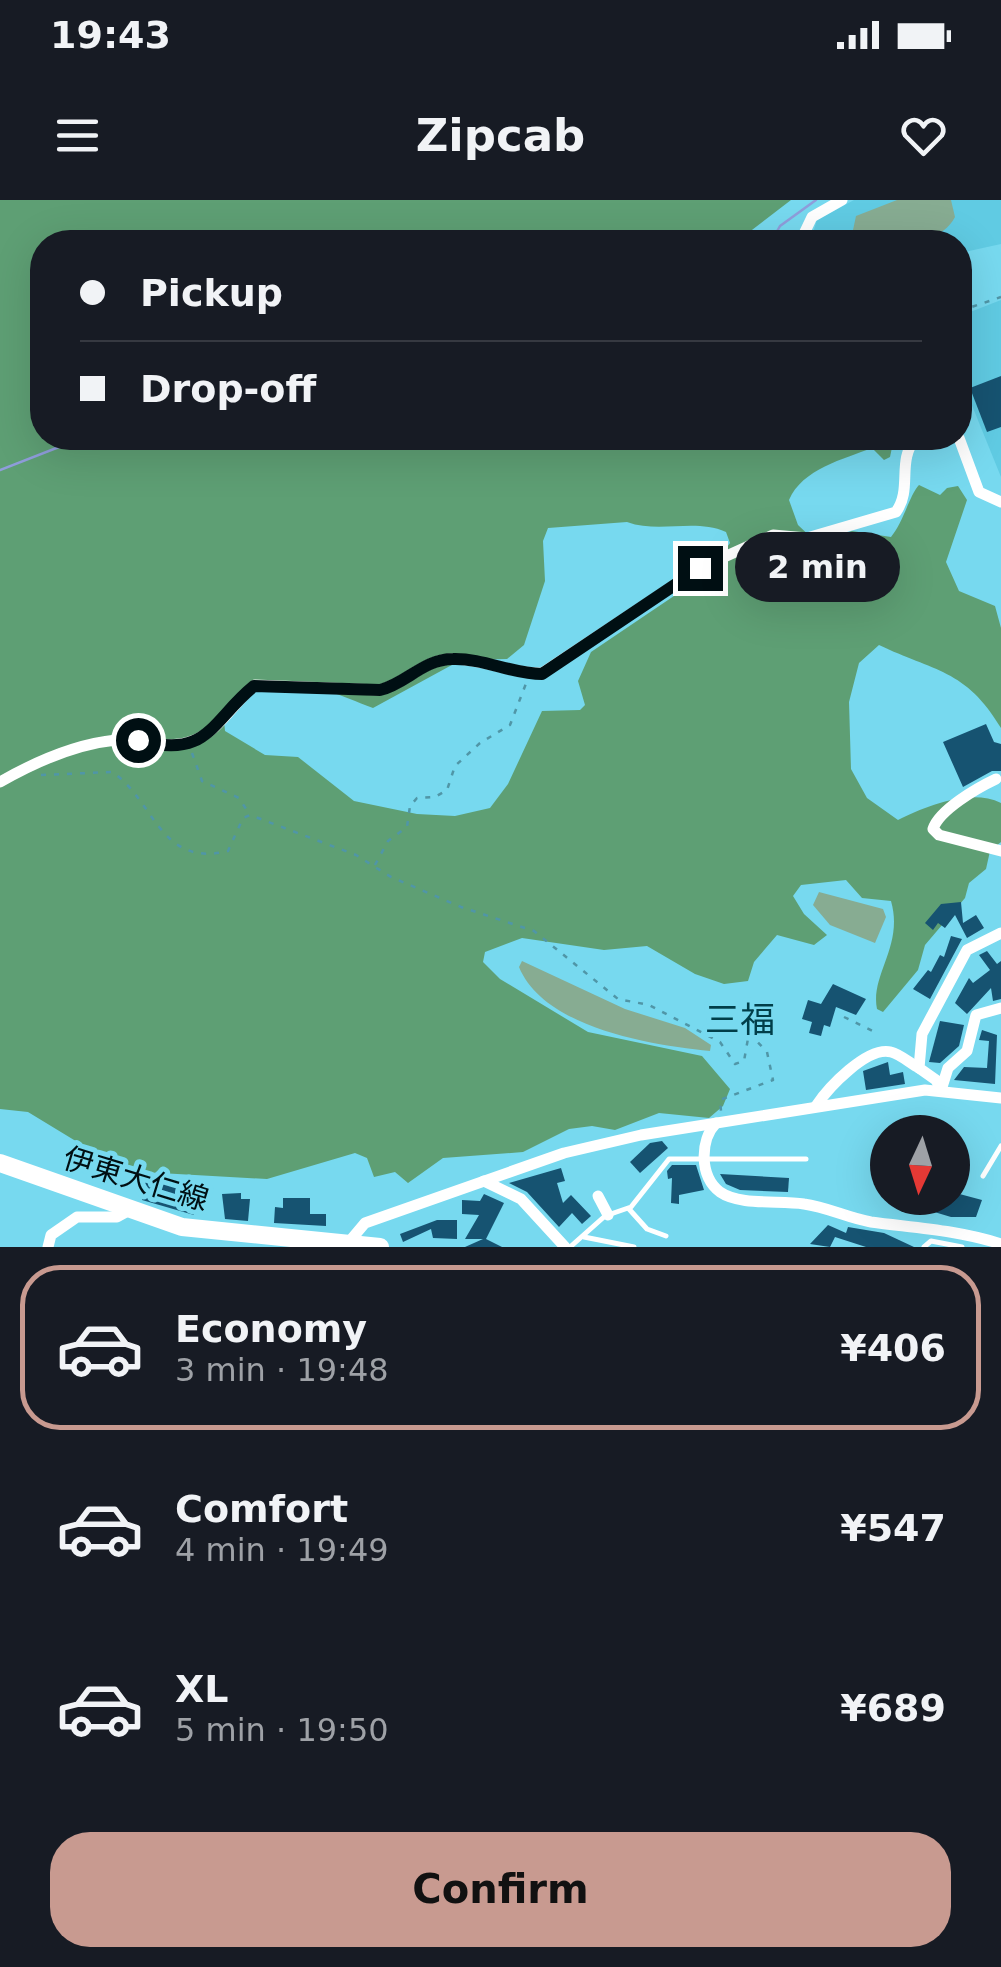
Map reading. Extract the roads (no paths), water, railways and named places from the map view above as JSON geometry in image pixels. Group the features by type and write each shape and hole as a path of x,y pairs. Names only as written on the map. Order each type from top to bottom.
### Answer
{"main road":[{"name":"伊東大仁線","path":"0,1163 182,1227 318,1244 350,1242 380,1247"}],"street":[{"path":"806,230 812,218 842,200"},
{"path":"0,782 30,766 116,740 163,747 190,742 217,728 237,700 254,686 380,690 392,687 420,667 454,658 531,674 560,664 656,594 774,535 807,538 896,512 904,498 904,456 908,450"},
{"path":"963,450 979,492 1001,502"},
{"path":"996,779 962,796 933,826 939,836 1001,852"},
{"path":"919,1068 922,1034 967,950 1001,933"},
{"path":"942,1088 948,1068 967,1051 976,1015 1001,1008"},
{"path":"816,1106 845,1071 882,1053 891,1052 919,1068 942,1088"},
{"path":"350,1242 365,1223 564,1152 716,1122 942,1088 1001,1098"},
{"path":"716,1122 705,1134 704,1156 713,1185 732,1197 814,1205 858,1219 956,1230 1001,1244"},
{"path":"484,1181 521,1198 568,1247"},
{"path":"598,1196 608,1215"},
{"path":"48,1247 51,1236 77,1217 117,1217 128,1211"}],"lane":[{"path":"983,1176 1001,1146"},
{"path":"568,1247 608,1215 628,1209 664,1162 704,1156 806,1159"},
{"path":"628,1209 647,1229 666,1236"},
{"path":"582,1237 634,1247"},
{"path":"924,1247 931,1241 962,1247"}],"waterway":[{"path":"778,230 816,200"},
{"path":"0,470 51,450"}],"district":[{"name":"三福","path":"740,1020"}]}
